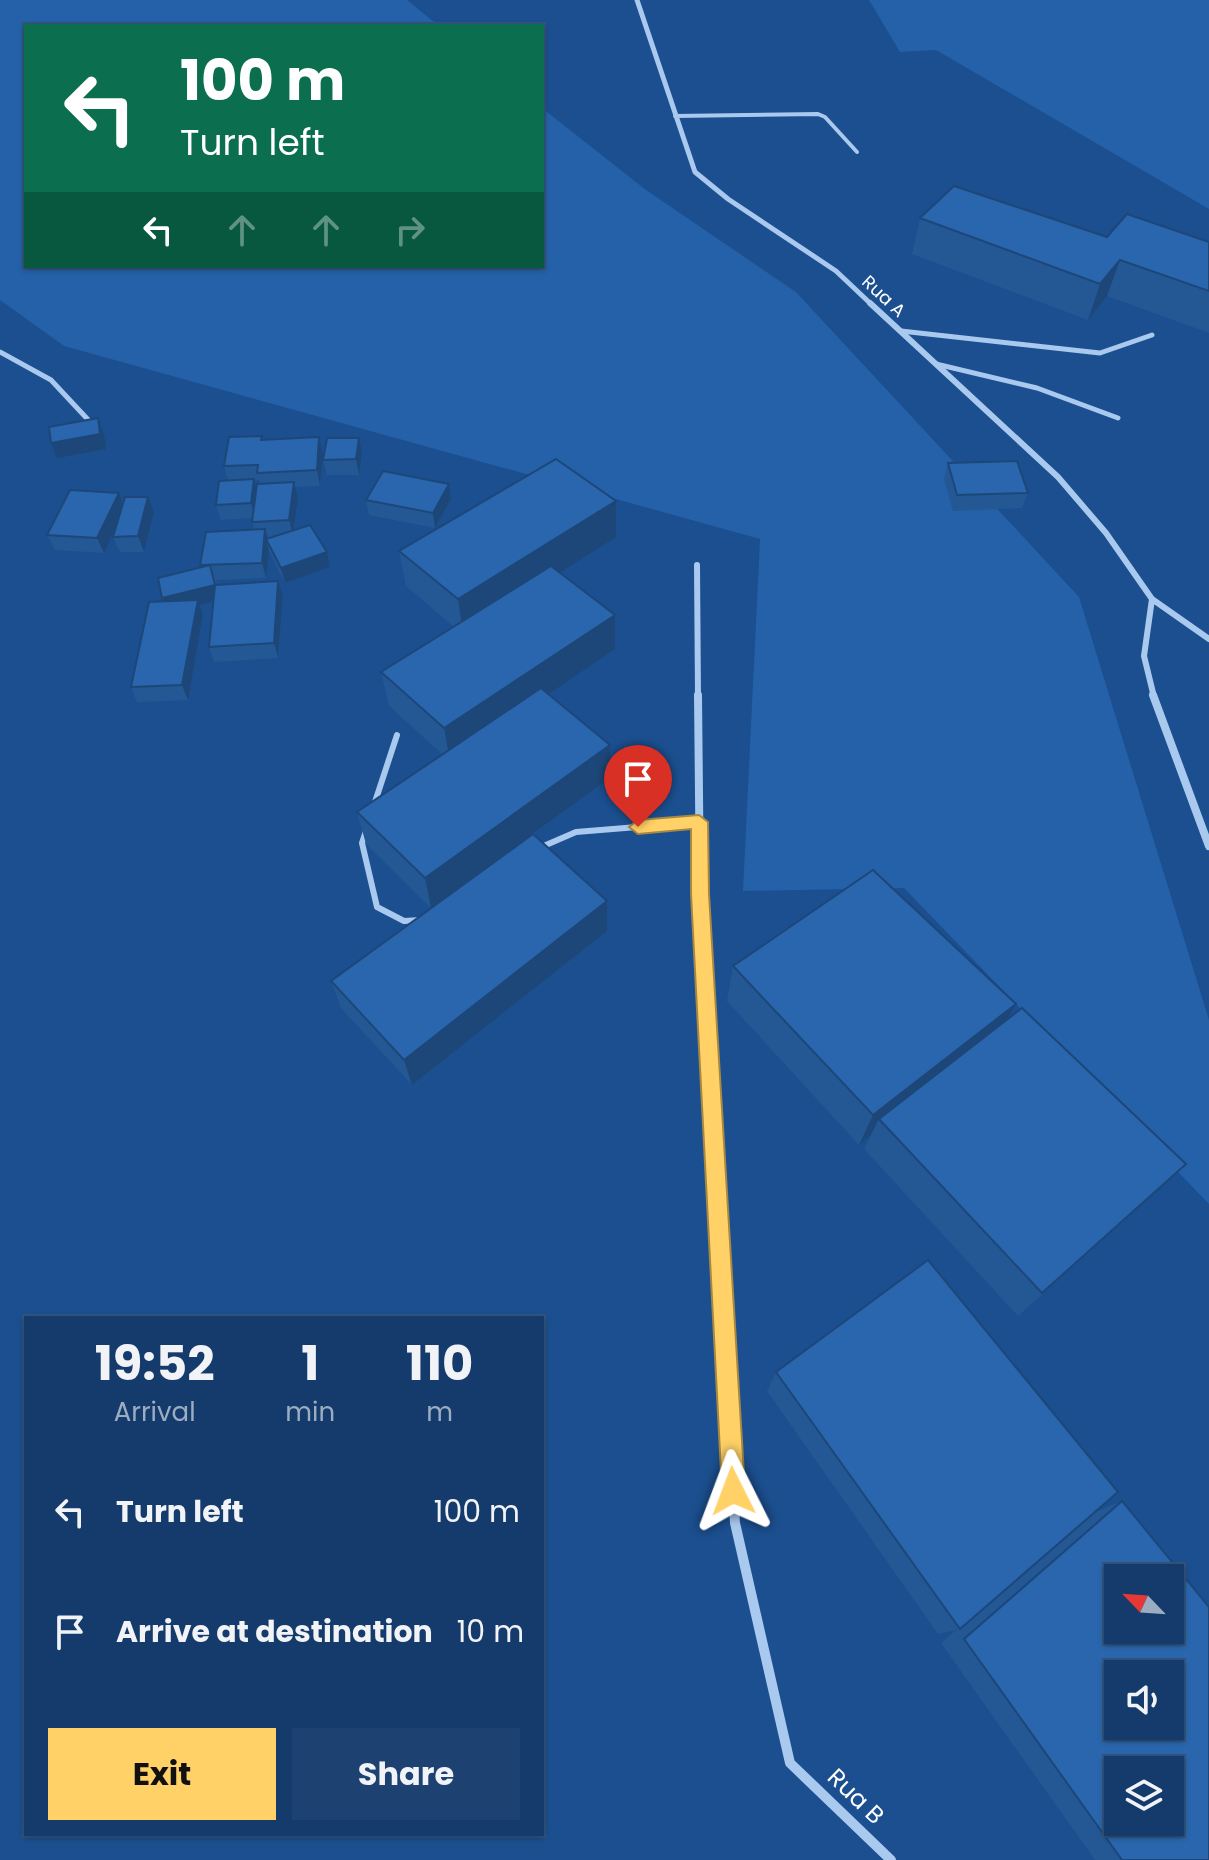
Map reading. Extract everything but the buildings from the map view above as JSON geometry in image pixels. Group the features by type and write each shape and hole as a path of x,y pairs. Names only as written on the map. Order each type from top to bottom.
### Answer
{"street":[{"name":"Rua A","path":"637,0 695,172 713,188 805,247 901,331 1058,477 1106,533 1152,599"},
{"path":"697,565 699,822"},
{"path":"1209,639 1152,599 1144,656 1150,686 1209,846"},
{"name":"Rua B","path":"699,822 701,910 735,1523 790,1763 891,1860"}],"lane":[{"path":"675,116 818,114 825,117 857,152"},
{"path":"901,331 1100,353 1152,335"},
{"path":"0,352 51,380 93,425"},
{"path":"936,364 1037,388 1118,418"},
{"path":"397,735 362,843 377,907 404,921 426,920"},
{"path":"533,851 576,832 699,822"}],"shaded area":[{"path":"0,0 407,0 437,24 24,24 24,268 544,268 544,110 646,190 796,292 1079,597 1209,1020 1209,1204 904,888 743,891 760,539 64,346 0,300"},
{"path":"869,0 1209,0 1209,209 936,50 900,52"}],"route":[{"path":"638,827 699,822 700,894 733,1491"}]}
